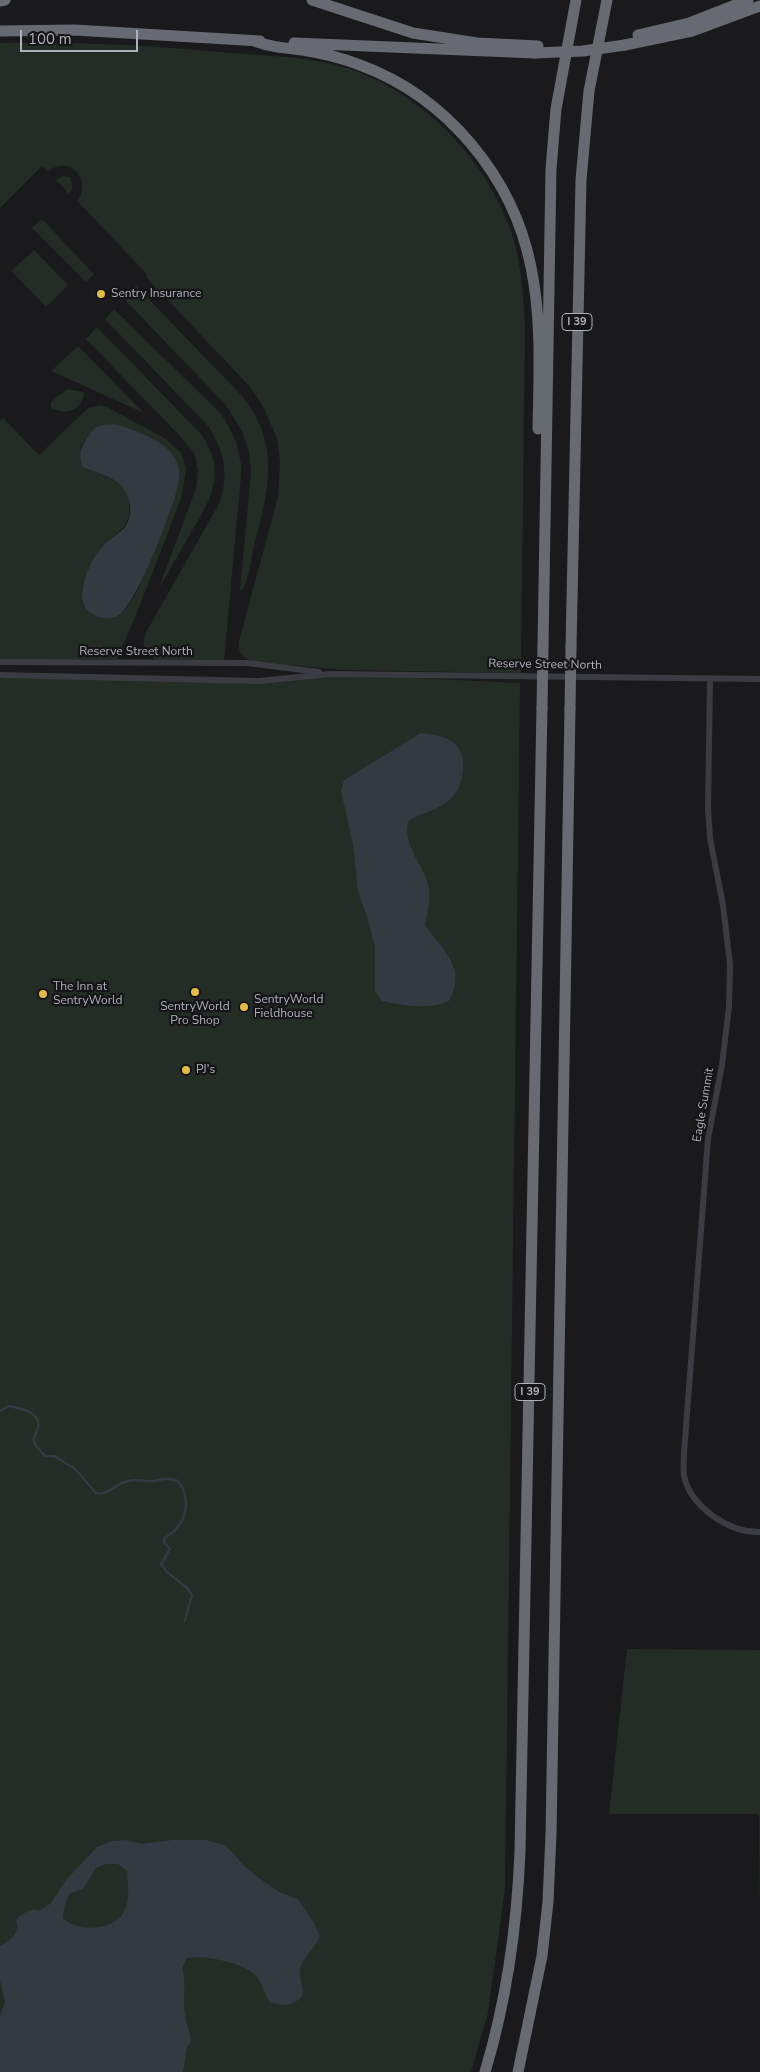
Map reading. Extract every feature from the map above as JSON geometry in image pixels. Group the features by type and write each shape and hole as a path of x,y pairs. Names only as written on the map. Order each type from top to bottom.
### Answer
{"highway":[{"path":"0,1 5,0"},
{"path":"312,0 413,33 477,43 537,49"},
{"name":"I 39","path":"485,2072 504,2001 511,1959 518,1888 529,1448 552,153 561,74 576,0"},
{"name":"I 39","path":"518,2072 542,1956 548,1902 551,1834 577,309 582,162 593,65 608,0"},
{"path":"626,41 689,22 748,0"},
{"path":"0,31 75,30 254,41 537,49 664,38 692,31 760,6"},
{"path":"254,41 272,47 302,50 339,58 378,73 426,102 448,120 477,150 492,171 514,211 531,266 537,307 538,440 546,454"}],"street":[{"name":"Reserve Street North","path":"0,662 241,663 330,674"},
{"name":"Reserve Street North","path":"0,676 259,680 330,674 760,680"},
{"name":"Eagle Summit","path":"710,679 708,808 710,838 723,905 730,964 729,1007 722,1065 708,1140 684,1453 684,1476 692,1493 712,1515 736,1528 760,1532"}],"shaded area":[{"path":"0,43 137,46 280,56 325,62 368,76 395,90 421,108 466,151 499,203 511,231 517,254 522,289 525,324 521,673 344,670 258,662 243,656 239,650 239,641 278,497 280,462 277,439 264,408 251,388 146,277 147,274 77,201 82,185 76,171 63,165 55,167 48,172 42,166 0,208"},
{"path":"63,176 69,177 72,182 72,189 69,194 56,180"},
{"path":"42,219 94,274 86,282 32,228"},
{"path":"34,250 68,285 46,307 11,271"},
{"path":"136,286 243,397 255,415 263,433 267,451 267,488 248,575 242,591 240,589 251,473 249,452 242,431 226,405 124,299"},
{"path":"114,309 222,415 236,441 241,464 241,476 224,661 155,660 144,645 145,634 219,504 224,484 224,465 219,446 209,427 105,319"},
{"path":"97,327 202,435 210,449 214,462 215,474 210,498 159,588 196,488 198,471 195,454 86,339"},
{"path":"78,346 144,413 51,371"},
{"path":"67,389 83,392 84,395 79,405 71,411 51,408 51,402"},
{"path":"100,405 107,407 166,439 181,453 186,468 182,496 117,659 0,659 0,421 3,418 39,455 88,408","holes":["115,424 160,443 176,491 138,589 128,606 119,616 82,602 82,589 88,570 105,544 125,526 129,515 129,496 116,481 89,469 80,447 97,428"]},
{"path":"115,424 149,437 165,446 176,460 179,474 177,489 168,517 143,578 125,609 118,616 104,618 93,614 84,605 82,595 84,581 100,549 125,527 130,515 130,503 125,491 117,482 105,475 83,467 80,453 89,435 97,427"},
{"path":"330,674 520,683 505,1889 488,2013 471,2072 0,2072 0,675 259,681"},
{"path":"421,733 448,739 456,745 463,760 460,785 453,796 445,804 417,816 408,824 407,832 411,848 429,888 429,902 425,925 445,951 454,969 456,979 449,1001 432,1006 416,1006 382,1001 375,991 375,947 358,891 353,844 341,791 344,780"},
{"path":"627,1649 760,1650 760,1922 759,1814 609,1814"},
{"path":"126,1840 142,1844 172,1840 206,1840 224,1845 245,1867 263,1881 281,1893 298,1899 320,1936 301,1965 300,1973 303,1994 293,2003 275,2004 270,2002 259,1981 249,1970 222,1960 187,1958 182,1968 184,2009 191,2042 187,2047 183,2072 0,2072 0,2016 5,2002 0,1980 0,1946 14,1936 17,1929 16,1920 22,1914 35,1909 38,1911 50,1904 67,1879 97,1847 112,1841","holes":["105,1864 118,1864 127,1871 128,1886 127,1905 120,1917 105,1926 96,1928 77,1926 63,1918 69,1894 83,1889 96,1868"]}],"waterway":[{"path":"0,1411 9,1406 29,1412 37,1418 38,1428 34,1439 38,1448 45,1456 54,1456 75,1469 96,1493 104,1493 131,1480 173,1479 178,1481 186,1499 185,1511 175,1530 164,1539 164,1542 170,1549 161,1564 192,1595 185,1620"}],"place":[{"name":"Sentry Insurance","path":"101,294"},
{"name":"SentryWorld Pro Shop","path":"195,992"},
{"name":"The Inn at SentryWorld","path":"43,994"},
{"name":"SentryWorld Fieldhouse","path":"244,1007"},
{"name":"PJ's","path":"186,1070"}]}
